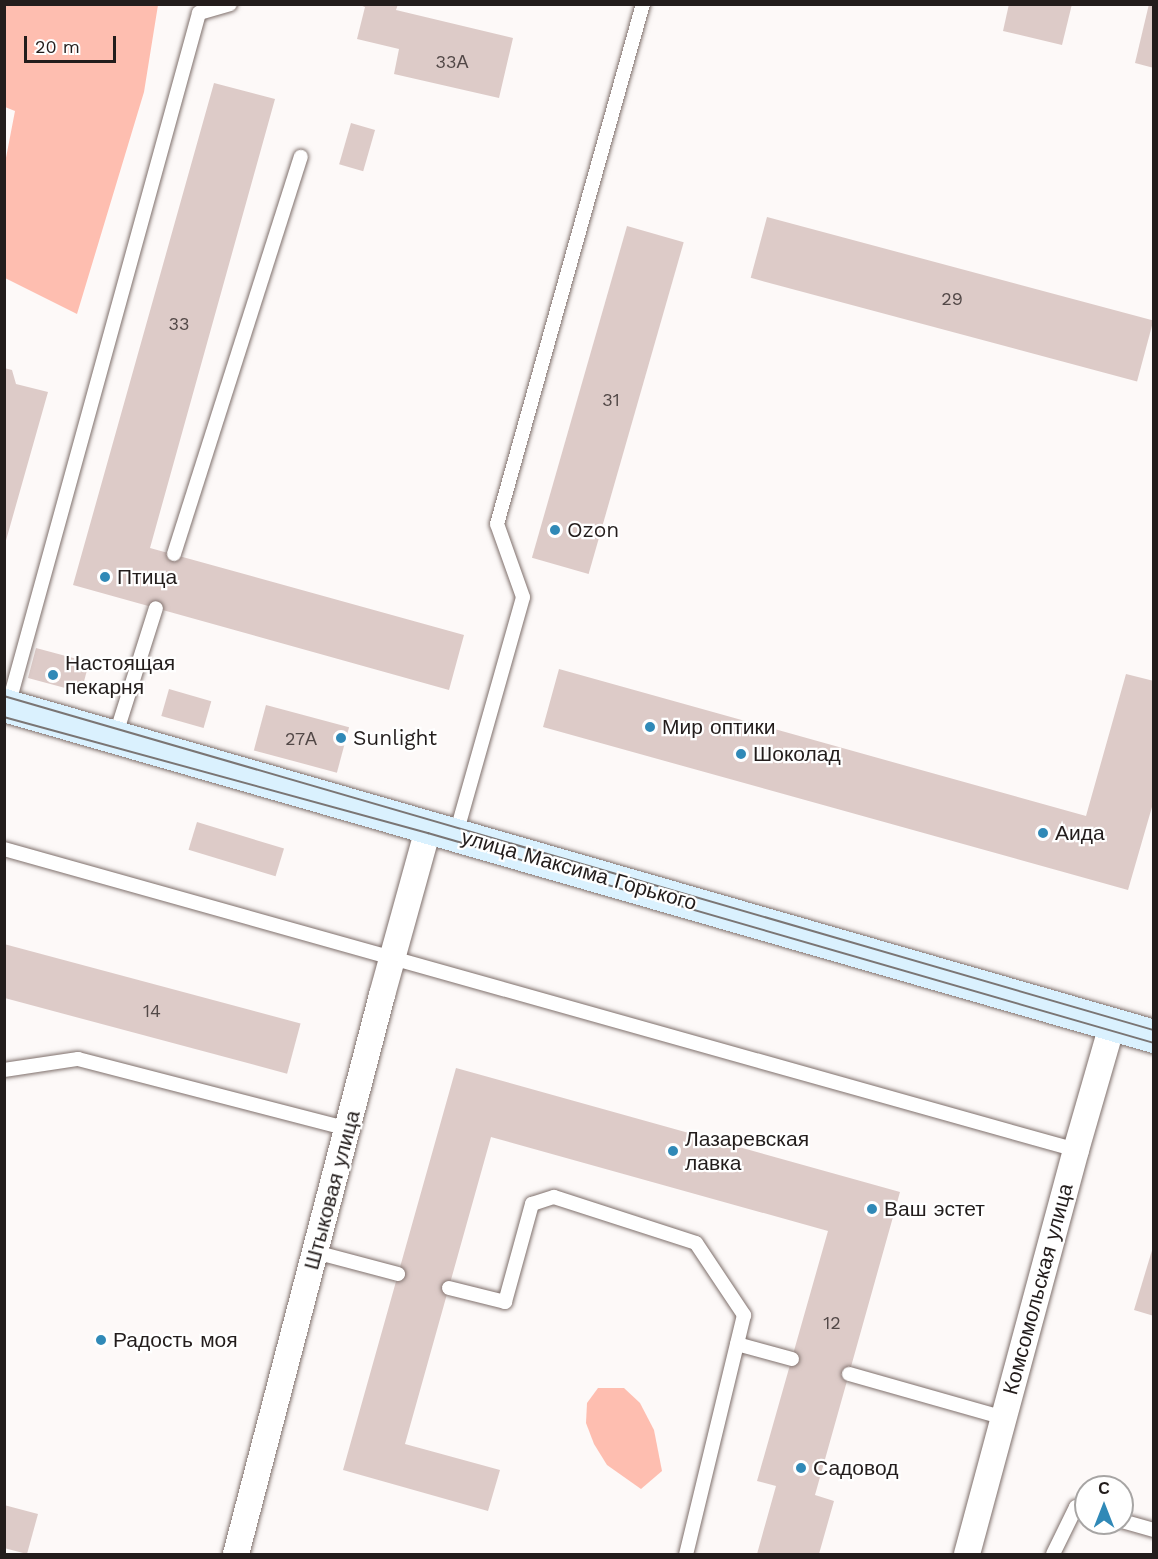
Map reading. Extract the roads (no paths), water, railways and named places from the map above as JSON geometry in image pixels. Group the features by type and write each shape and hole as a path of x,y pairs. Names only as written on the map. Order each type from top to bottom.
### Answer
{"main road":[{"name":"улица Максима Горького","path":"6,705 1154,1036"}],"street":[{"name":"Штыковая улица","path":"236,1554 393,958 442,830"},
{"name":"Комсомольская улица","path":"967,1554 1112,1025"}],"lane":[{"path":"6,705 199,13 230,4"},
{"path":"442,830 523,597 497,524 642,4"},
{"path":"174,554 301,157"},
{"path":"115,736 156,608"},
{"path":"4,849 1076,1150"},
{"path":"4,1070 78,1059 348,1129"},
{"path":"449,1288 505,1302 532,1204 554,1197 696,1243 744,1315 686,1554"},
{"path":"315,1252 398,1274"},
{"path":"737,1344 792,1359"},
{"path":"849,1374 1004,1418"},
{"path":"1053,1554 1074,1511"},
{"path":"1134,1524 1154,1530"}],"tram line":[{"path":"4,696 1154,1030"},
{"path":"4,717 428,833 1154,1043"}],"place":[{"name":"Ozon","path":"555,530"},
{"name":"Птица","path":"105,577"},
{"name":"Настоящая пекарня","path":"53,675"},
{"name":"Мир оптики","path":"650,727"},
{"name":"Sunlight","path":"341,738"},
{"name":"Шоколад","path":"741,754"},
{"name":"Аида","path":"1043,833"},
{"name":"Лазаревская лавка","path":"673,1151"},
{"name":"Ваш эстет","path":"872,1209"},
{"name":"Радость моя","path":"101,1340"},
{"name":"Садовод","path":"801,1468"}]}
